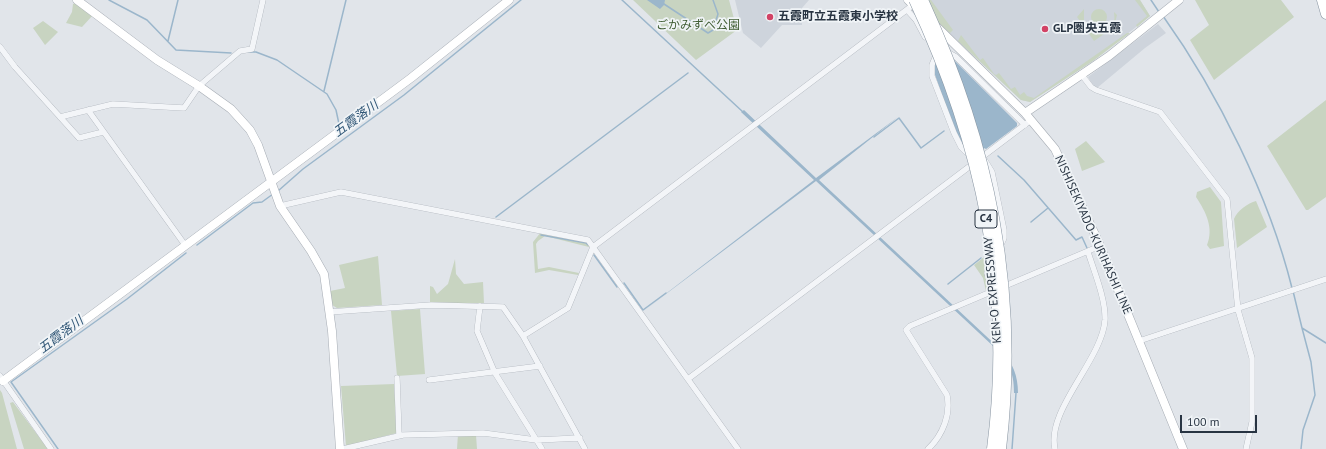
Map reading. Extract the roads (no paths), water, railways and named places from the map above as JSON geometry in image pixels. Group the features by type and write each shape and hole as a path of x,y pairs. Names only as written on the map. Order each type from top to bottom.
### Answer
{"highway":[{"name":"KEN-O EXPRESSWAY","path":"922,0 959,84 974,131 987,180 996,227 1002,271 1006,319 1006,394 1001,449"},
{"path":"1322,0 1326,14"},
{"name":"KEN-O EXPRESSWAY","path":"910,4 951,87 966,133 979,182 988,228 997,313 998,365 992,449"}],"street":[{"path":"77,0 157,60 200,86 235,113 250,130 258,145 279,203 311,251 324,274 329,312 341,449 399,436 483,433 536,440 580,438"},
{"path":"60,117 113,104 179,109 187,105 200,86 240,51 252,48 263,0"},
{"path":"51,449 1,378 271,184 411,78 509,0"},
{"path":"1025,113 1113,53 1180,0"},
{"path":"523,336 568,308 593,247 759,122 910,4 916,20 928,42 938,49 948,51 956,57 1028,122 688,379"},
{"name":"NISHISEKIYADO-KURIHASHI LINE","path":"910,4 1025,113 1028,122 1047,138 1061,160 1100,246 1183,449"},
{"path":"0,47 15,67 79,138 102,132"},
{"path":"938,49 932,65 932,76 954,133 961,147 975,162"},
{"path":"1081,74 1096,90 1160,112 1227,199 1238,310 1252,358 1252,422 1246,449"},
{"path":"88,110 102,132 185,245"},
{"path":"982,157 992,172 1004,230 1002,245 988,266 988,278 994,292"},
{"path":"279,203 341,192 588,240 738,449"},
{"path":"928,449 934,443 944,426 948,402 947,394 906,330 910,326 994,292 1100,246"},
{"path":"1055,449 1054,431 1074,387 1102,338 1105,318 1088,252"},
{"path":"1139,341 1238,310 1326,280"},
{"path":"329,312 431,306 503,307 523,336 585,449"},
{"path":"480,306 477,331 495,373 542,449"},
{"path":"429,380 495,373 540,366"},
{"path":"397,378 399,436"}],"water":[{"path":"647,0 665,0 664,5 660,9"},
{"path":"939,54 950,56 1017,123 1017,126 986,149 984,148 978,156 964,148 953,126 934,72 934,66"},
{"path":"744,110 816,178 898,117 819,180 1001,350 1009,360 1014,370 1018,393 1014,393 1013,378 1009,367 1003,357 993,346 816,181 642,312 814,180 741,112"}],"waterway":[{"path":"109,0 147,20 176,50 231,53"},
{"path":"168,41 178,0"},
{"path":"324,91 346,0"},
{"name":"五霞落川","path":"278,191 303,169 404,95 521,0"},
{"path":"622,0 743,112"},
{"path":"664,4 708,33 713,30 718,14 713,0"},
{"path":"1151,0 1159,12"},
{"path":"1163,16 1203,78 1240,146 1270,218 1292,288"},
{"path":"248,52 256,52 277,60 327,94 336,110 339,124"},
{"path":"496,217 688,73"},
{"path":"874,137 899,118 921,148 944,131"},
{"path":"998,156 1024,180 1076,240 1082,237 1087,248"},
{"name":"五霞落川","path":"197,245 253,203 262,202 273,194"},
{"path":"1031,222 1048,208"},
{"path":"541,235 586,243 588,245"},
{"name":"五霞落川","path":"58,449 11,382 127,299 186,253"},
{"path":"594,255 617,287"},
{"path":"948,284 981,258"},
{"path":"624,283 643,310 666,293"},
{"path":"1293,291 1302,328 1326,343"},
{"path":"1301,449 1303,430 1315,395 1311,362 1302,328"},
{"path":"1012,449 1016,393"}],"place":[{"name":"五霞町立五霞東小学校","path":"770,17"},
{"name":"GLP圏央五霞","path":"1045,29"}],"park label":[{"name":"ごかみずべ公園","path":"698,26"}]}
